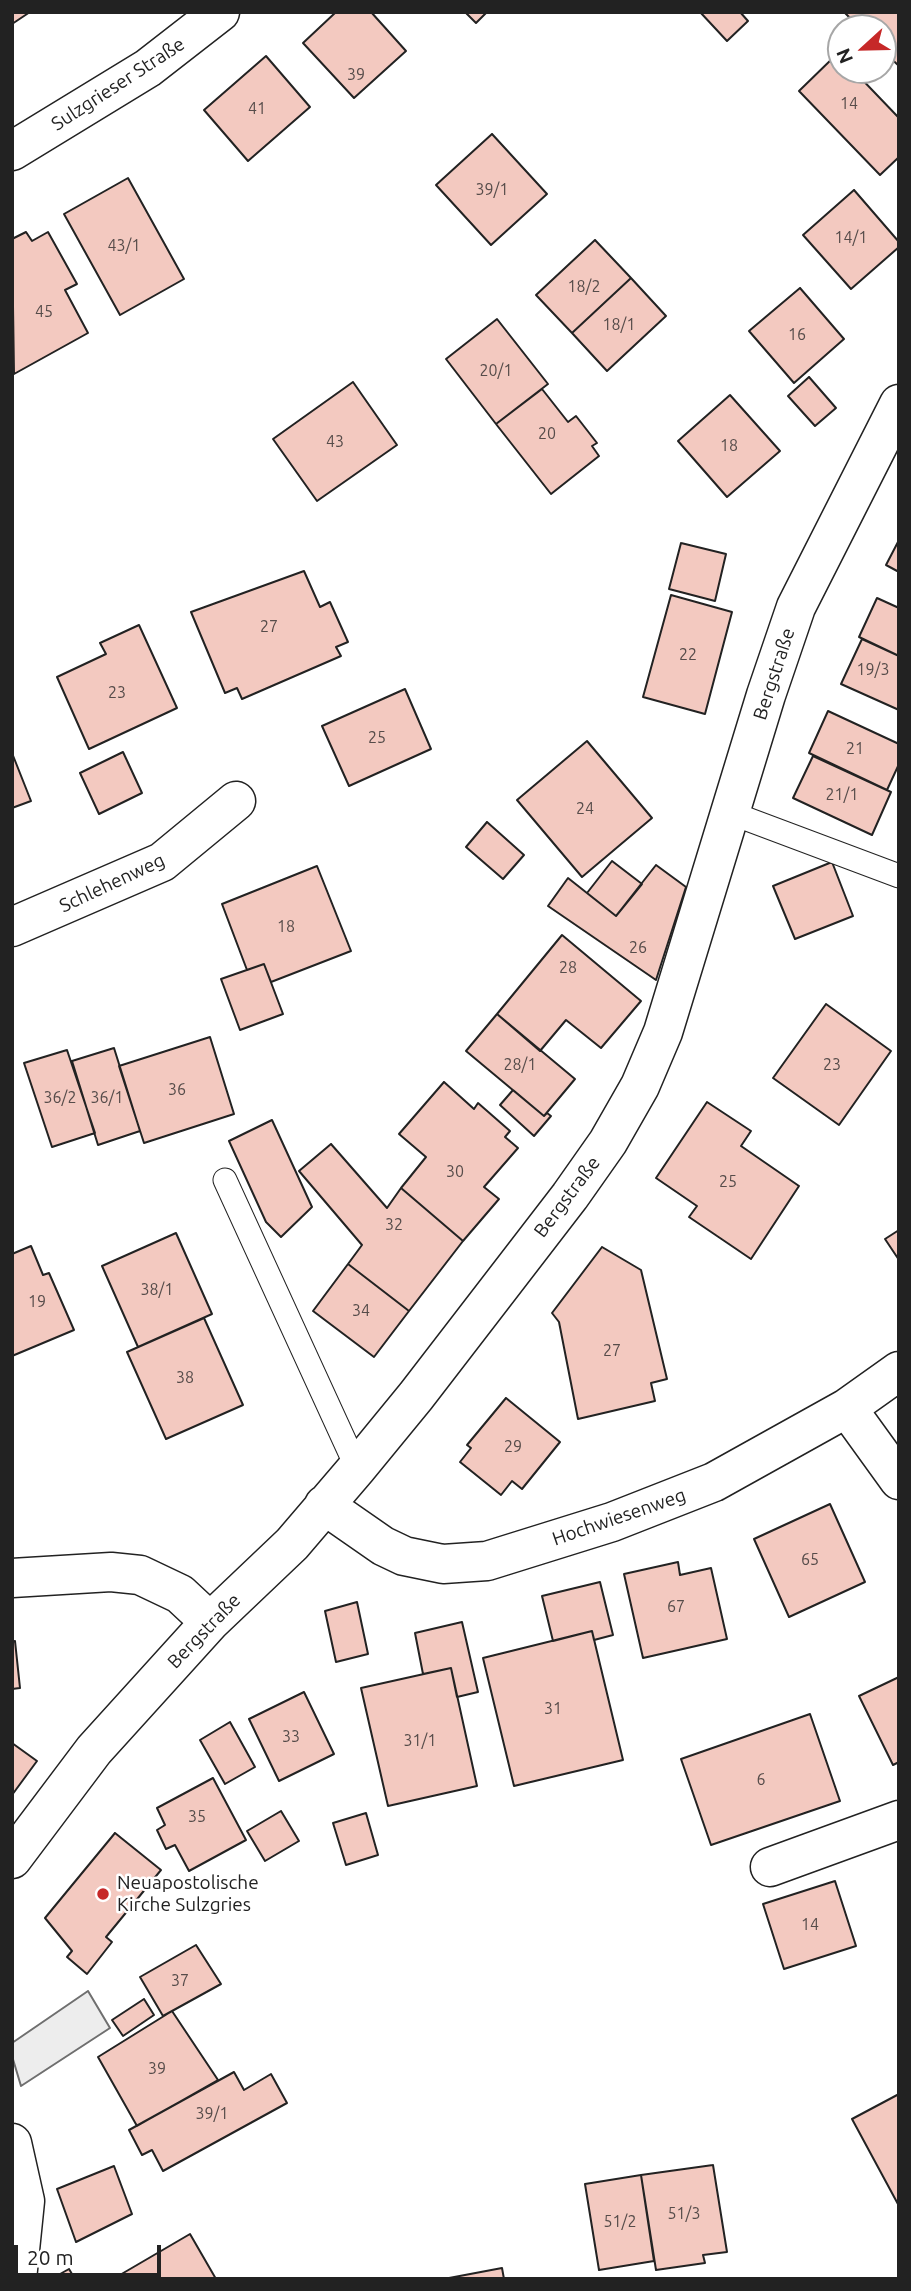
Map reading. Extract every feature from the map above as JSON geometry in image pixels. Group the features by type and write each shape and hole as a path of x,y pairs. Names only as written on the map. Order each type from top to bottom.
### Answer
{"street":[{"name":"Sulzgrieser Straße","path":"12,152 137,75 220,12"},
{"name":"Bergstraße","path":"12,1859 80,1767 210,1622 292,1544 357,1468 570,1196 625,1114 663,1032 777,658 796,607 899,404"},
{"name":"Schlehenweg","path":"12,927 162,862 236,801"},
{"name":"Hochwiesenweg","path":"324,1505 376,1542 404,1556 443,1564 487,1561 680,1497 747,1466 847,1408 899,1371"},
{"path":"847,1408 899,1480"},
{"path":"12,1578 111,1572 140,1574 180,1594 210,1622"},
{"path":"770,1867 899,1820"},
{"path":"12,2143 24,2201 17,2279"}],"lane":[{"path":"731,813 899,876"},
{"path":"225,1180 357,1468"}],"shaded area":[{"path":"88,1991 110,2028 21,2086 12,2056 12,2043"}],"building":[{"path":"12,12 30,12 12,24"},
{"path":"336,12 371,12 406,51 354,98 303,43"},
{"path":"465,12 487,12 476,23"},
{"path":"700,12 740,12 748,21 727,41"},
{"path":"844,12 899,12 899,66 897,14"},
{"path":"266,56 310,107 248,161 204,110"},
{"path":"827,64 827,84 866,84 899,118 899,157 880,175 799,91"},
{"path":"492,134 547,194 491,245 436,185"},
{"path":"128,178 184,279 120,315 64,214"},
{"path":"854,190 899,242 899,247 851,289 803,235"},
{"path":"26,232 32,241 48,232 77,284 65,290 88,333 14,374 12,239"},
{"path":"595,240 631,278 572,333 536,295"},
{"path":"631,278 666,316 607,371 572,333"},
{"path":"800,288 844,339 794,383 749,331"},
{"path":"497,319 548,384 496,424 446,359"},
{"path":"809,377 836,408 815,426 788,396"},
{"path":"353,382 397,445 317,501 273,439"},
{"path":"542,389 568,422 576,416 597,443 592,446 599,456 551,494 496,424"},
{"path":"730,395 780,451 727,497 678,441"},
{"path":"899,540 899,572 886,565"},
{"path":"681,543 726,554 715,601 669,589"},
{"path":"304,571 320,607 330,602 348,642 336,647 341,656 242,699 237,688 225,693 191,612"},
{"path":"671,595 732,612 705,714 643,697"},
{"path":"877,598 899,608 899,656 859,637"},
{"path":"139,625 177,708 89,749 57,677 106,654 100,643"},
{"path":"862,639 899,656 899,710 841,684"},
{"path":"405,689 431,749 349,786 322,726"},
{"path":"828,711 899,744 899,764 887,790 809,753"},
{"path":"587,741 652,818 582,877 517,800"},
{"path":"123,752 142,793 99,814 80,773"},
{"path":"12,753 31,801 12,808"},
{"path":"813,756 891,792 872,835 793,798"},
{"path":"487,822 524,855 503,879 466,847"},
{"path":"612,861 642,884 616,916 587,893"},
{"path":"832,862 853,916 795,939 773,886"},
{"path":"656,865 686,887 656,980 548,906 568,878 616,916"},
{"path":"317,866 351,951 271,982 264,964 247,970 222,904"},
{"path":"562,935 641,1001 601,1048 566,1020 540,1051 497,1014"},
{"path":"264,964 283,1014 240,1030 221,979"},
{"path":"826,1004 891,1051 839,1125 773,1078"},
{"path":"497,1014 575,1079 544,1116 466,1051"},
{"path":"210,1037 234,1114 144,1143 119,1066"},
{"path":"114,1048 140,1131 98,1145 72,1061"},
{"path":"67,1050 95,1133 52,1147 24,1063"},
{"path":"444,1082 474,1109 478,1103 510,1131 505,1137 518,1148 484,1187 499,1199 463,1241 401,1188 426,1157 399,1134"},
{"path":"513,1090 544,1116 547,1113 551,1116 534,1136 500,1105"},
{"path":"707,1102 751,1131 741,1146 799,1186 751,1259 689,1217 697,1206 656,1178"},
{"path":"272,1120 312,1207 281,1237 266,1222 229,1141"},
{"path":"331,1144 387,1208 401,1188 463,1241 409,1311 348,1264 362,1245 299,1171"},
{"path":"899,1230 899,1260 885,1239"},
{"path":"176,1233 212,1314 138,1347 102,1266"},
{"path":"31,1246 43,1275 49,1273 74,1330 12,1356 12,1254"},
{"path":"602,1247 641,1270 667,1379 651,1383 655,1401 578,1419 559,1322 552,1313"},
{"path":"348,1264 409,1311 374,1357 313,1311"},
{"path":"204,1318 243,1405 166,1439 127,1352"},
{"path":"506,1398 560,1442 522,1489 512,1481 501,1495 460,1462 471,1448 467,1445"},
{"path":"830,1504 865,1582 789,1617 754,1539"},
{"path":"678,1562 680,1575 711,1568 727,1639 643,1658 624,1574"},
{"path":"600,1582 613,1635 594,1640 592,1631 553,1641 542,1596"},
{"path":"357,1602 368,1654 336,1662 325,1611"},
{"path":"462,1622 478,1692 457,1697 451,1668 423,1674 415,1633"},
{"path":"592,1631 623,1760 514,1786 483,1658"},
{"path":"15,1641 20,1688 12,1689 12,1642"},
{"path":"451,1668 477,1786 388,1806 361,1688"},
{"path":"899,1677 899,1762 893,1765 859,1696"},
{"path":"304,1692 334,1754 279,1781 249,1719"},
{"path":"810,1714 840,1801 711,1845 681,1759"},
{"path":"230,1722 255,1767 225,1784 200,1740"},
{"path":"12,1743 37,1761 12,1795"},
{"path":"213,1778 246,1840 189,1871 175,1845 166,1849 157,1830 165,1825 157,1808"},
{"path":"281,1811 299,1841 265,1861 247,1831"},
{"path":"366,1813 378,1855 346,1865 333,1823"},
{"name":"Neuapostolische Kirche Sulzgries","path":"115,1833 161,1870 106,1937 112,1942 87,1974 67,1957 72,1951 45,1918"},
{"path":"835,1881 856,1946 784,1969 763,1904"},
{"path":"196,1945 221,1984 163,2016 140,1977"},
{"path":"144,1999 154,2015 123,2036 112,2020"},
{"path":"172,2011 218,2080 137,2126 98,2057"},
{"path":"234,2072 244,2090 271,2074 287,2103 163,2171 152,2150 142,2155 129,2130"},
{"path":"899,2094 899,2206 852,2119"},
{"path":"713,2165 727,2252 703,2255 705,2263 656,2270 641,2175"},
{"path":"114,2166 132,2214 76,2242 57,2189"},
{"path":"641,2175 654,2261 599,2270 585,2184"},
{"path":"190,2234 216,2279 113,2279"},
{"path":"502,2268 504,2279 449,2278"},
{"path":"69,2269 75,2279 51,2279"}],"place":[{"name":"Neuapostolische Kirche Sulzgries","path":"103,1894"}]}
